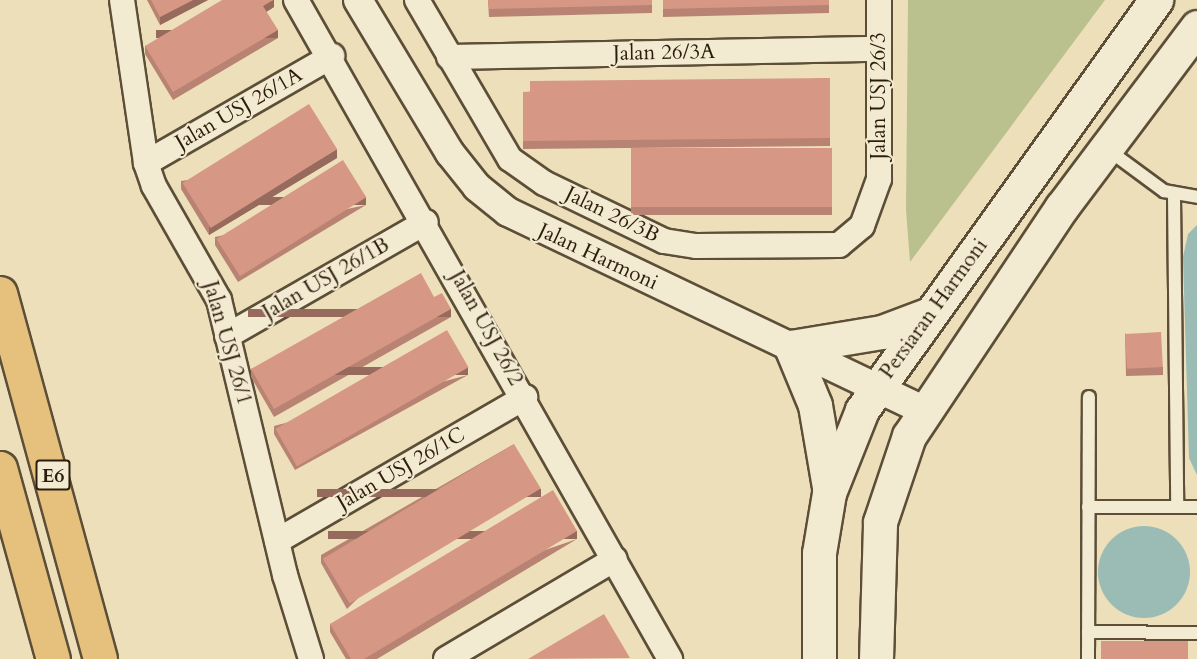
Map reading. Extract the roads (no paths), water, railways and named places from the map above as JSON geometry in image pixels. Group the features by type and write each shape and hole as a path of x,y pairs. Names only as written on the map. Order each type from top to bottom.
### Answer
{"highway":[{"name":"E6","path":"0,293 100,659"},
{"name":"E6","path":"0,468 53,659"}],"main road":[{"name":"Persiaran Harmoni","path":"819,659 819,553 830,493 850,433 877,387 1156,0"},
{"path":"876,659 880,522 897,461 926,411 1106,148 1197,27"},
{"path":"830,493 816,405 791,347 882,332 930,314"}],"street":[{"name":"Jalan USJ 26/1","path":"122,0 146,163 168,213 213,285 277,541 311,659"},
{"name":"Jalan USJ 26/2","path":"296,0 332,56 670,659"},
{"name":"Jalan Harmoni","path":"358,0 450,153 477,187 508,212 926,411"},
{"name":"Jalan 26/3B","path":"417,0 510,159 544,183 664,241 682,246 839,245 862,226 878,193"},
{"name":"Jalan USJ 26/3","path":"878,193 879,0"},
{"name":"Jalan 26/3A","path":"449,57 879,49"},
{"name":"Jalan USJ 26/1A","path":"146,163 332,56"},
{"name":"Jalan USJ 26/1B","path":"227,336 426,222"},
{"name":"Jalan USJ 26/1C","path":"277,541 525,397"},
{"path":"446,659 615,559"}],"lane":[{"path":"1106,148 1174,196 1197,197"},
{"path":"1174,196 1177,507"},
{"path":"1088,659 1089,397"},
{"path":"1088,507 1197,507"},
{"path":"1088,632 1197,633"}],"water":[{"path":"1197,225 1197,475 1189,458 1183,257 1188,234"},
{"path":"1144,526 1162,530 1177,539 1186,554 1190,572 1186,590 1177,605 1162,614 1144,618 1126,614 1111,605 1102,590 1098,572 1102,554 1111,539 1126,530"}]}
